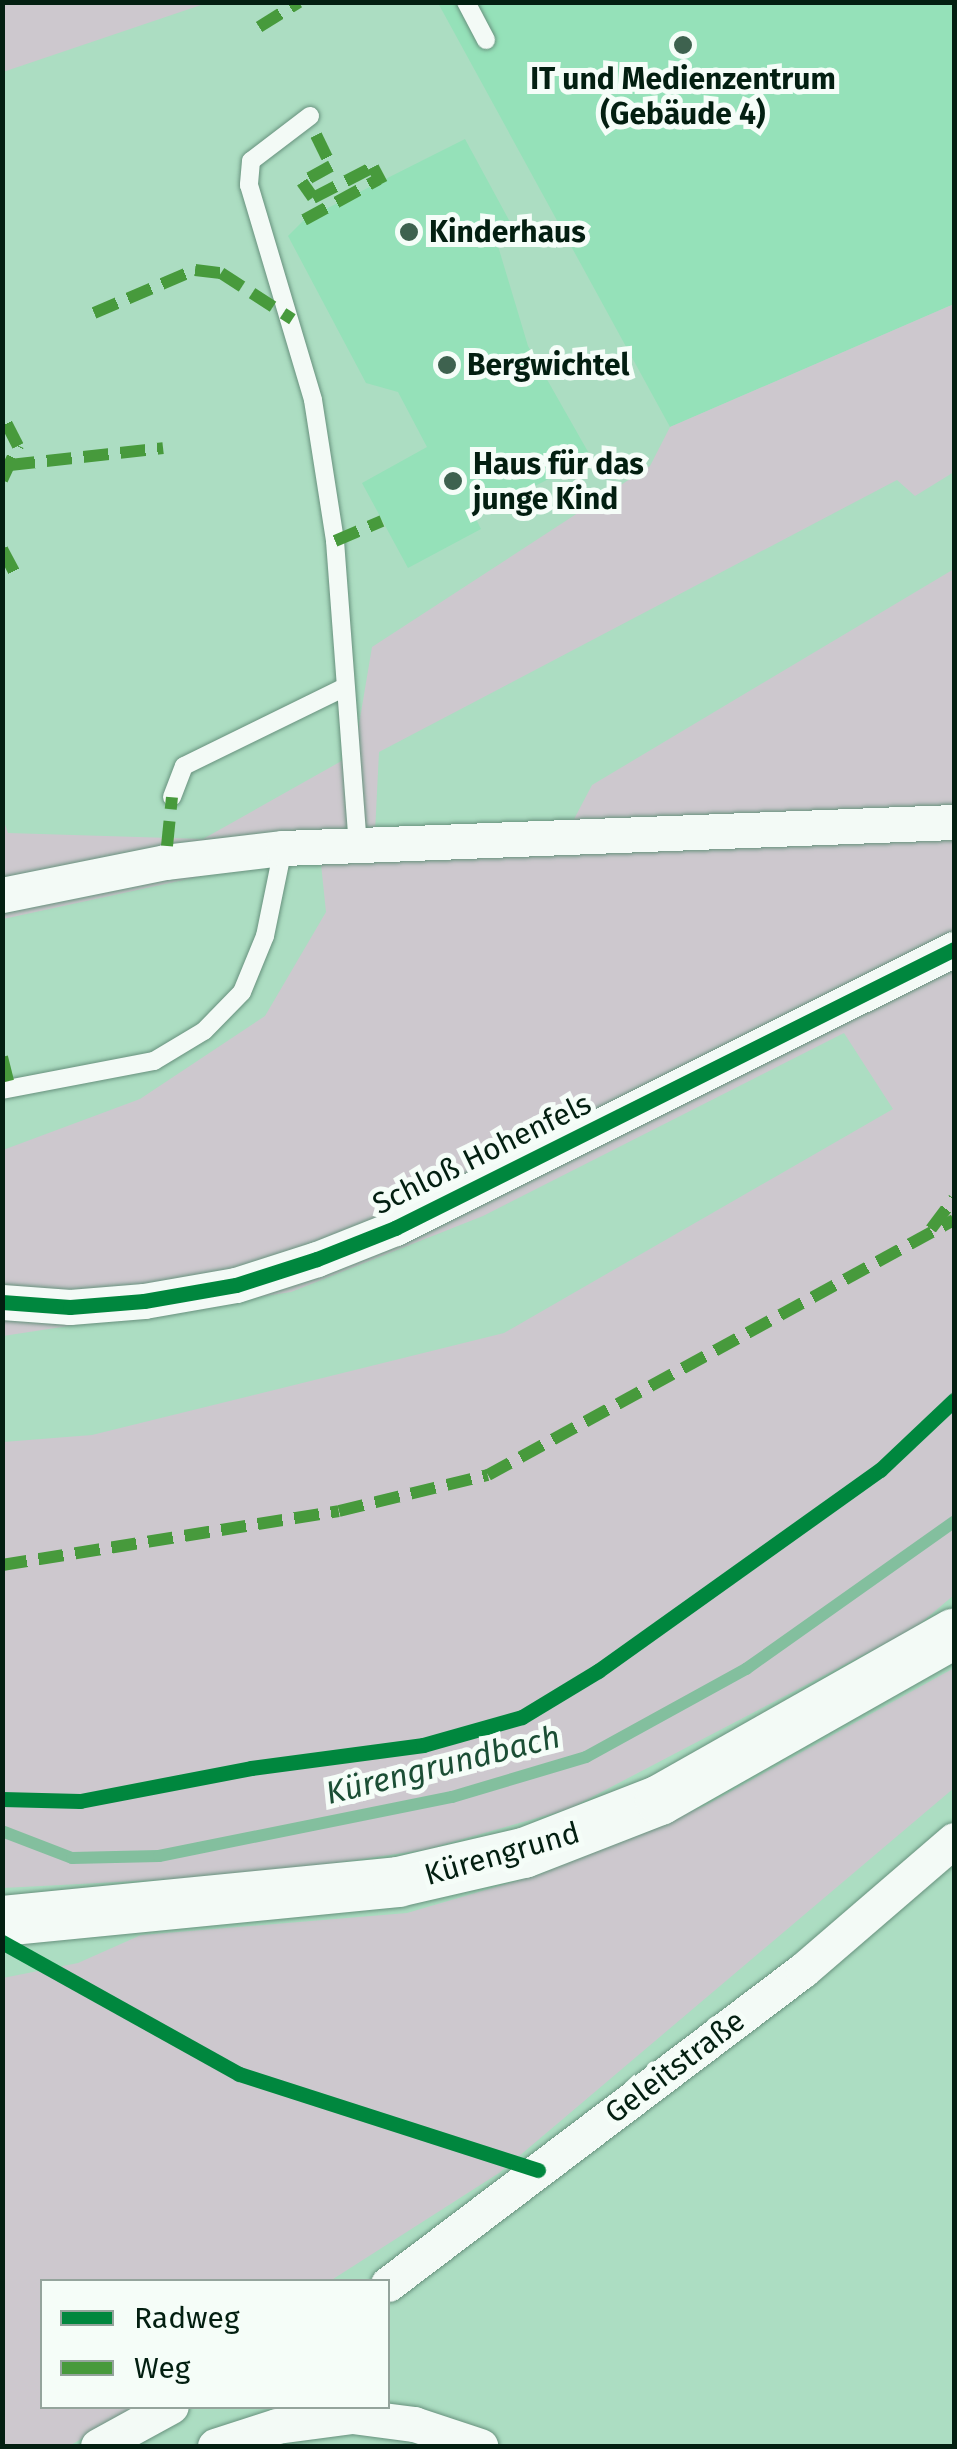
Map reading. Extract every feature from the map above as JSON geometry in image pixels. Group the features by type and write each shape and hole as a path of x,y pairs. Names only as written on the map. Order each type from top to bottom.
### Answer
{"main road":[{"name":"Kürengrund","path":"2,1921 287,1896 490,1864 660,1800 954,1634"}],"street":[{"path":"2,896 165,862 283,848 954,822"},
{"name":"Schloß Hohenfels","path":"2,1302 70,1307 144,1301 236,1285 317,1259 395,1228 954,949"},
{"name":"Geleitstraße","path":"390,2282 803,1970 954,1840"},
{"path":"98,2446 166,2409"},
{"path":"216,2446 277,2426 352,2416 414,2424 480,2446"}],"lane":[{"path":"466,2 486,40"},
{"path":"310,116 252,162 249,186 313,400 335,541 343,688 358,846"},
{"path":"172,797 184,766 343,688"},
{"path":"2,1090 59,1083 154,1061 204,1031 242,992 265,936 283,848"}],"shaded area":[{"path":"3,2 207,2 207,3 3,72"},
{"path":"438,3 954,3 954,304 670,427"},
{"name":"Bergwichtel","path":"465,139 517,235 498,246 528,346 591,457 475,517 481,529 408,568 362,483 427,447 398,392 366,383 288,236 304,220"},
{"path":"954,304 954,472 915,496 897,480 379,752 375,832 572,823 592,785 954,569 954,1595 915,1628 569,1809 424,1850 252,1875 3,1888 3,1442 92,1435 504,1333 893,1109 844,1033 483,1216 291,1292 3,1336 3,1150 140,1099 265,1016 326,912 321,864 244,867 3,919 2,816 8,833 203,839 354,754 372,647 650,466 670,427"},
{"path":"954,1668 954,1788 499,2173 333,2279 40,2279 40,2409 133,2409 69,2446 3,2446 3,1978 78,1963 141,1935 407,1913 540,1874 706,1805"}],"waterway":[{"name":"Kürengrundbach","path":"2,1831 72,1858 159,1856 452,1797 586,1757 746,1669 954,1522"}],"marked path":[{"path":"259,27 299,2"},
{"path":"316,135 331,166 302,182 313,198 373,167 382,184"},
{"path":"304,220 379,179"},
{"path":"94,313 195,270 221,273 292,319"},
{"path":"2,480 18,446 4,418"},
{"path":"10,465 163,448"},
{"path":"335,541 382,521"},
{"path":"2,549 15,573"},
{"path":"167,846 172,797"},
{"path":"2,1057 10,1089"},
{"path":"931,1229 954,1199"},
{"path":"2,1565 339,1511 488,1475 954,1220"}],"cycle path":[{"path":"2,1302 70,1307 144,1301 236,1285 317,1259 395,1228 954,949"},
{"path":"2,1799 80,1801 251,1768 423,1745 522,1717 598,1671 880,1470 954,1400"},
{"path":"2,1942 239,2074 538,2170"}],"place":[{"name":"IT und Medienzentrum (Gebäude 4)","path":"683,45"},
{"name":"Kinderhaus","path":"409,232"},
{"name":"Bergwichtel","path":"447,365"},
{"name":"Haus für das junge Kind","path":"453,481"}]}
